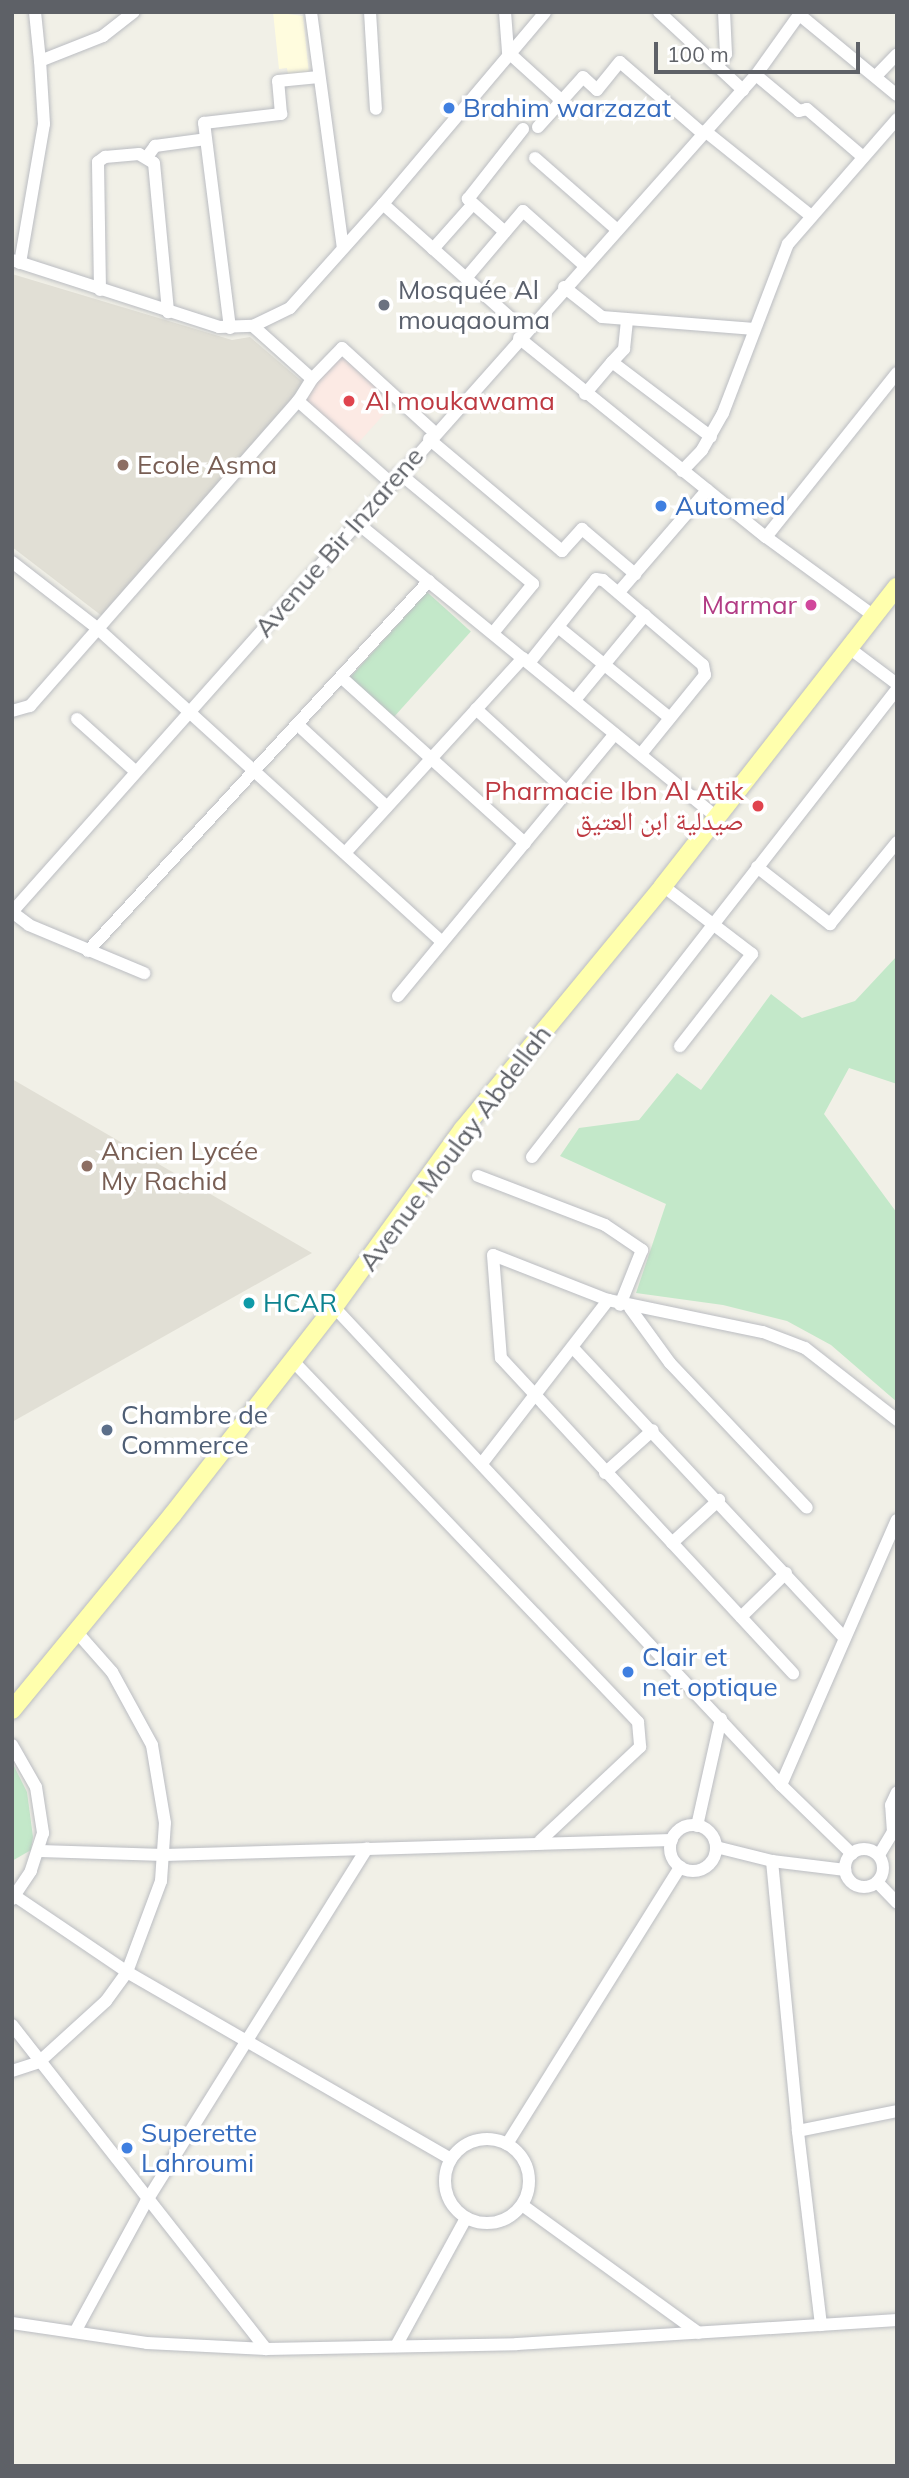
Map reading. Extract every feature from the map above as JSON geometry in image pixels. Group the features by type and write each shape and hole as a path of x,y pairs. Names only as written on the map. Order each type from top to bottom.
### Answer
{"main road":[{"name":"Avenue Moulay Abdellah","path":"12,1710 173,1514 334,1307 463,1129 663,886 897,586"}],"street":[{"path":"35,12 44,124 16,262 168,312 230,328 253,326 290,308 383,204 508,52 545,12"},
{"path":"40,61 92,41 134,12"},
{"path":"311,12 343,248"},
{"path":"370,12 376,109"},
{"path":"505,12 508,52 562,101"},
{"path":"659,12 743,90"},
{"path":"717,66 726,54 724,12"},
{"path":"801,14 897,95"},
{"name":"Avenue Bir Inzarene","path":"12,912 522,334 743,90 801,14"},
{"path":"876,76 897,54"},
{"path":"538,127 583,77 597,90 620,62 811,216"},
{"path":"756,75 799,111 807,109 863,157"},
{"path":"230,328 204,123 281,114 278,81 319,77"},
{"path":"682,471 711,438 788,244 897,119"},
{"path":"505,232 468,199 523,129"},
{"path":"147,157 155,146 206,139"},
{"path":"100,290 98,162 105,157 147,157 154,163 168,312"},
{"path":"535,158 617,229"},
{"path":"383,204 466,278 585,394 766,537 874,616"},
{"path":"433,250 474,204"},
{"path":"466,278 523,211 584,265"},
{"path":"564,287 601,317 755,329"},
{"path":"585,394 624,349 626,320"},
{"path":"253,326 312,379"},
{"path":"12,711 30,705 298,401 312,379 342,348 432,436 562,551 582,529 635,574"},
{"path":"612,362 711,438"},
{"path":"766,537 897,373"},
{"path":"298,401 533,584 493,633"},
{"path":"619,592 706,490"},
{"path":"356,522 717,817"},
{"path":"12,562 97,628 442,942"},
{"path":"345,853 476,709 558,627 596,579 603,580 619,592 703,666 705,675 641,754"},
{"path":"88,951 429,581"},
{"path":"575,700 645,615"},
{"path":"558,627 670,718"},
{"path":"532,1157 897,686 849,648"},
{"path":"341,677 524,843"},
{"path":"476,709 567,792"},
{"path":"76,719 136,772"},
{"path":"297,724 387,807"},
{"path":"398,996 615,734"},
{"path":"757,867 830,924 897,842"},
{"path":"663,886 752,954 680,1046"},
{"path":"12,912 29,925 144,973"},
{"path":"478,1176 604,1225 642,1250 619,1304 574,1349 483,1462"},
{"path":"793,1673 501,1359 493,1255 619,1304 763,1332 805,1348 897,1420"},
{"path":"619,1304 670,1363 807,1507"},
{"path":"334,1307 483,1462 781,1785 852,1854"},
{"path":"574,1349 719,1500 844,1638"},
{"path":"292,1360 638,1722 640,1747 540,1841"},
{"path":"606,1473 653,1430"},
{"path":"671,1543 719,1500"},
{"path":"781,1785 897,1520"},
{"path":"741,1617 786,1573"},
{"path":"12,2071 39,2062 106,2001 127,1972 158,1891 164,1855 165,1822 152,1745 112,1672 75,1630"},
{"path":"697,1826 721,1719"},
{"path":"12,1745 38,1795 43,1817 40,1851 13,1896 127,1972 451,2159"},
{"path":"845,1870 854,1885 866,1887 877,1882 895,1834 891,1805 897,1792"},
{"path":"697,1826 710,1833 716,1847 708,1866 694,1871 680,1867 671,1855 672,1840 682,1828 697,1826"},
{"path":"40,1851 164,1855 540,1841 672,1840"},
{"path":"716,1847 772,1861 845,1870"},
{"path":"75,2332 146,2202 367,1848"},
{"path":"845,1870 852,1854 863,1849 886,1862"},
{"path":"772,1861 798,2131 821,2325"},
{"path":"507,2144 680,1867"},
{"path":"877,1882 897,1903"},
{"path":"12,2025 146,2202 266,2349"},
{"path":"798,2131 897,2111"},
{"path":"481,2140 507,2144 521,2155 528,2171 528,2189 522,2205 501,2221 483,2223 466,2218 446,2192 451,2159 464,2146 481,2140"},
{"path":"522,2205 699,2333"},
{"path":"396,2346 466,2218"},
{"path":"12,2323 147,2343 266,2349 699,2333 897,2320"}],"shaded area":[{"path":"273,12 303,16 309,74 288,76 287,68 279,69"},
{"name":"Ecole Asma","path":"12,274 232,340 250,337 305,384 102,616 12,547"},
{"name":"Al moukawama","path":"341,356 394,404 356,446 303,398"},
{"name":"Ancien Lycée My Rachid","path":"12,1079 312,1253 12,1422"}],"green space":[{"path":"427,592 471,631 394,717 350,677"},
{"path":"897,956 897,1084 849,1068 824,1114 897,1213 897,1402 831,1345 787,1321 723,1305 636,1293 666,1204 560,1156 579,1128 639,1120 677,1073 701,1090 771,994 802,1018 855,1001"},
{"path":"12,1762 27,1792 33,1837 31,1850 12,1861"}],"place":[{"name":"Brahim warzazat","path":"449,108"},
{"name":"Mosquée Al mouqaouma","path":"384,305"},
{"name":"Al moukawama","path":"349,401"},
{"name":"Ecole Asma","path":"123,465"},
{"name":"Automed","path":"661,506"},
{"name":"Marmar","path":"811,605"},
{"name":"Pharmacie Ibn Al Atik صيدلية ابن العتيق","path":"758,806"},
{"name":"Ancien Lycée My Rachid","path":"87,1166"},
{"name":"HCAR","path":"249,1303"},
{"name":"Chambre de Commerce","path":"107,1430"},
{"name":"Clair et net optique","path":"628,1672"},
{"name":"Superette Lahroumi","path":"127,2148"}]}
